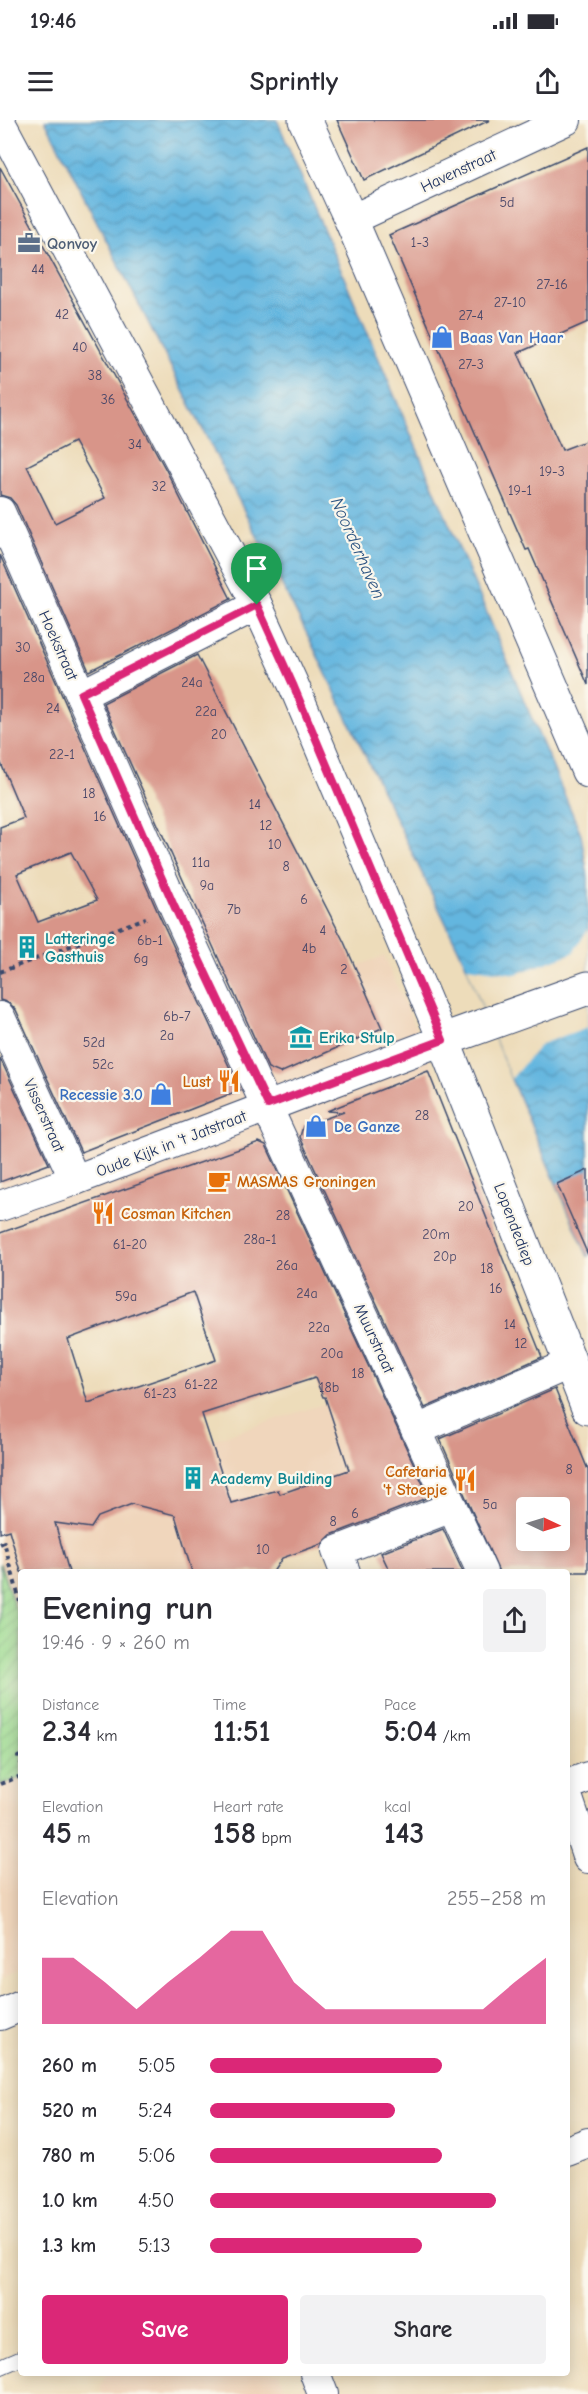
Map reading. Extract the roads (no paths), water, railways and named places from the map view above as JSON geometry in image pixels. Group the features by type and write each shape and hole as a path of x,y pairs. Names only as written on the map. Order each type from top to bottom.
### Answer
{"street":[{"path":"305,120 351,220 588,771"},
{"name":"Havenstraat","path":"351,220 566,120"},
{"path":"0,122 257,605 304,708 443,1040 588,988"},
{"name":"Hoekstraat","path":"0,512 175,908 268,1105"},
{"path":"81,694 257,605"},
{"name":"Visserstraat","path":"0,1017 75,1180"},
{"name":"Oude Kijk in 't Jatstraat","path":"0,1206 75,1180 443,1040"},
{"name":"Lopendediep","path":"443,1040 588,1408"},
{"name":"Muurstraat","path":"268,1105 481,1569"},
{"path":"417,1430 569,1364"},
{"path":"344,1569 337,1551 453,1507"},
{"path":"570,1784 588,1777"},
{"path":"570,1805 588,1858"},
{"path":"0,2015 18,2007"},
{"path":"316,2376 323,2394"}],"lane":[{"path":"0,2367 18,2359"}],"water":[{"name":"Noorderhaven","path":"45,120 277,120 581,834 588,878 588,1257 511,1079 467,967 306,632"}],"place":[{"name":"Qonvoy","path":"29,243"},
{"name":"Baas Van Haar","path":"442,337"},
{"name":"Latteringe Gasthuis","path":"27,947"},
{"name":"Erika Stulp","path":"301,1037"},
{"name":"Lust","path":"229,1081"},
{"name":"Recessie 3.0","path":"161,1094"},
{"name":"De Ganze","path":"316,1126"},
{"name":"MASMAS Groningen","path":"219,1181"},
{"name":"Cosman Kitchen","path":"103,1213"},
{"name":"Academy Building","path":"193,1478"},
{"name":"Cafetaria 't Stoepje","path":"465,1480"}]}
